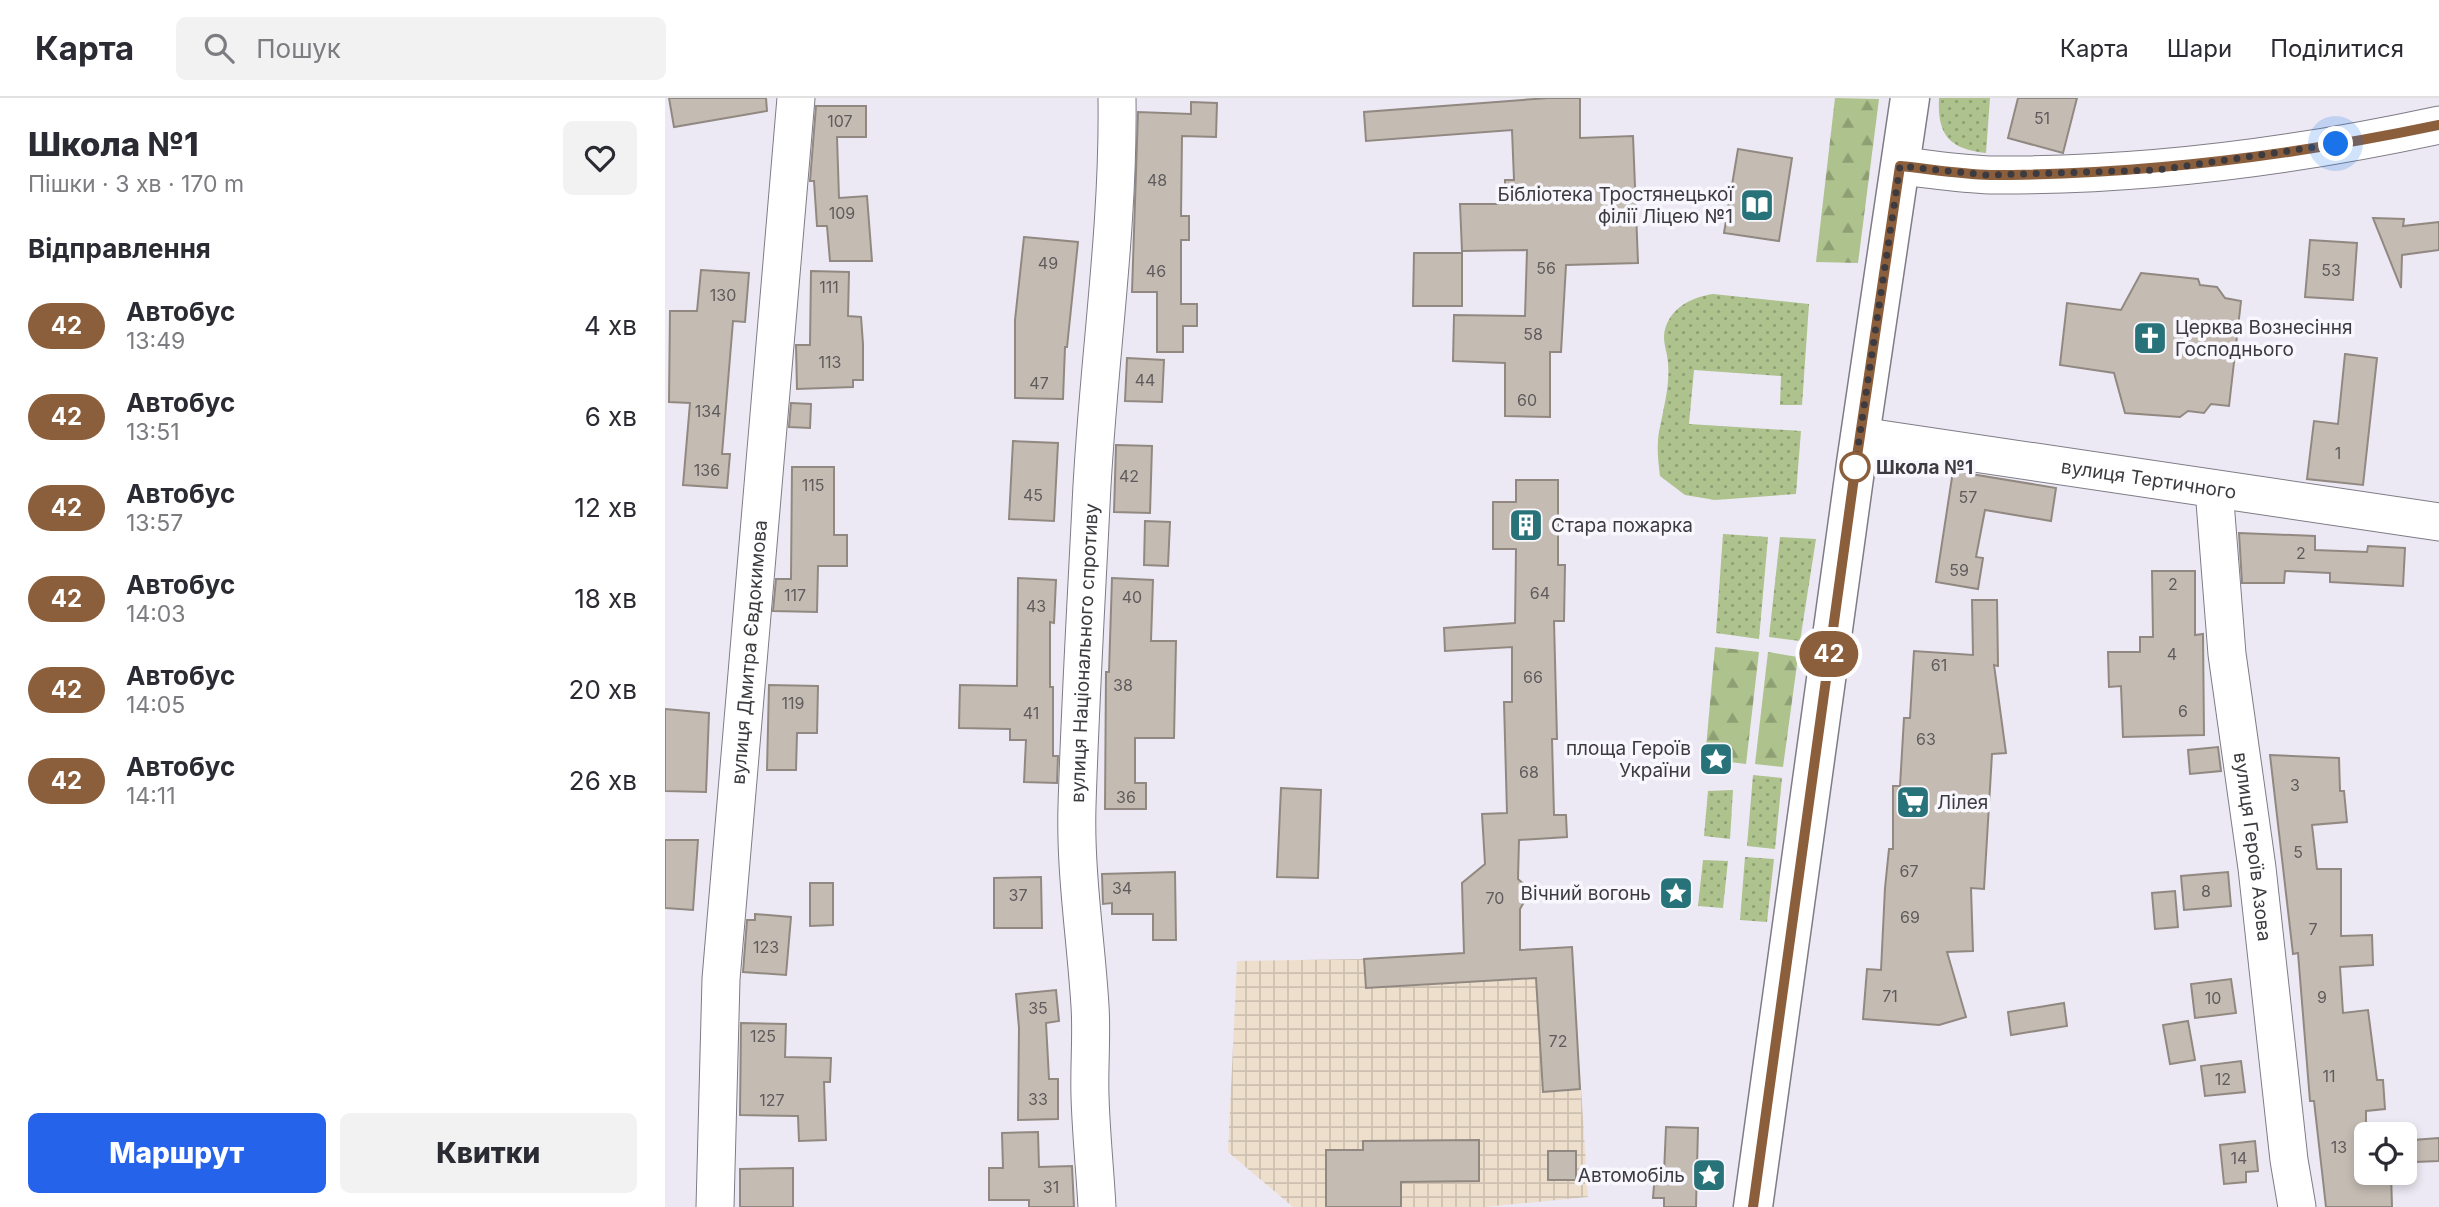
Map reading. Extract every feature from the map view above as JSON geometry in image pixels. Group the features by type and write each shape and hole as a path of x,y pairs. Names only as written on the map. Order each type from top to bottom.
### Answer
{"main road":[{"path":"1753,1207 1860,436 1910,98"}],"street":[{"name":"вулиця Дмитра Євдокимова","path":"715,1207 721,979 796,98"},
{"name":"вулиця Національного спротиву","path":"1097,1207 1089,1092 1092,1063 1090,1004 1084,962 1077,807 1091,502 1099,380 1108,314 1118,151 1117,98"},
{"path":"1900,166 1987,175 2157,170 2259,157 2439,125"},
{"name":"вулиця Тертичного","path":"1860,436 2439,522"},
{"name":"вулиця Героїв Азова","path":"2214,489 2227,654 2255,856 2289,1160 2297,1207"}],"shaded area":[{"path":"1572,947 1588,1197 1484,1207 1293,1207 1228,1152 1237,961 1364,959"}],"green space":[{"path":"1835,98 1879,99 1858,263 1816,262"},
{"path":"1939,98 1990,98 1986,153 1963,148 1948,138 1940,122"},
{"path":"1713,294 1809,304 1802,405 1780,405 1781,376 1694,370 1689,424 1801,431 1796,494 1715,500 1685,495 1660,476 1658,440 1668,379 1664,340 1666,326 1679,307 1699,297"},
{"path":"1723,534 1768,537 1759,639 1716,633"},
{"path":"1780,537 1816,539 1800,641 1769,637"},
{"path":"1715,647 1759,652 1746,764 1705,759"},
{"path":"1768,652 1798,657 1783,767 1755,764"},
{"path":"1753,775 1782,778 1775,849 1747,846"},
{"path":"1733,790 1730,839 1704,836 1708,791"},
{"path":"1745,857 1774,859 1767,922 1740,920"},
{"path":"1703,860 1728,861 1723,908 1698,906"}],"building":[{"path":"669,98 766,98 767,111 674,127"},
{"path":"1580,98 1580,138 1633,136 1638,263 1566,265 1561,352 1550,352 1550,417 1505,416 1505,363 1453,361 1454,315 1525,316 1527,250 1462,251 1460,204 1505,204 1505,180 1514,180 1512,130 1366,141 1364,112"},
{"path":"2018,98 2077,98 2063,153 2008,138"},
{"path":"1191,102 1217,103 1216,137 1182,136 1181,216 1189,216 1189,240 1181,240 1181,304 1197,304 1197,326 1183,326 1183,352 1157,352 1157,292 1132,292 1138,112 1191,114"},
{"path":"816,106 866,106 866,137 837,137 839,198 867,196 872,261 830,261 827,226 817,226 814,181 810,181"},
{"name":"Бібліотека Тростянецької філії Ліцею №1","path":"1738,149 1792,158 1779,241 1724,233"},
{"path":"2373,218 2404,219 2403,226 2439,222 2439,250 2402,255 2401,288"},
{"path":"1024,237 1078,242 1065,347 1063,399 1015,398 1015,320"},
{"path":"2310,240 2357,243 2353,300 2305,297"},
{"path":"1414,253 1462,253 1462,306 1413,306"},
{"path":"701,270 749,273 745,322 733,321 722,454 730,454 727,488 683,485 690,403 669,402 670,311 697,311"},
{"path":"811,271 849,272 848,316 861,317 863,344 863,380 853,380 853,387 797,389 796,345 810,345"},
{"name":"Церква Вознесіння Господнього","path":"2141,273 2198,279 2200,285 2217,287 2225,298 2241,301 2229,406 2211,404 2204,413 2188,411 2180,417 2125,413 2114,373 2060,365 2067,303 2121,310"},
{"path":"2345,354 2377,358 2363,485 2307,479 2314,421 2338,424"},
{"path":"1127,358 1164,360 1162,402 1125,401"},
{"path":"791,403 811,404 810,428 789,427"},
{"path":"1013,441 1058,443 1054,521 1009,519"},
{"path":"1116,445 1152,446 1150,513 1114,512"},
{"path":"792,467 834,467 834,535 847,535 847,566 818,566 817,612 773,611 776,579 791,579"},
{"path":"1953,471 2056,488 2051,521 1985,510 1976,557 1983,558 1978,589 1936,582"},
{"path":"1516,480 1558,480 1558,565 1565,565 1564,621 1554,621 1557,739 1552,739 1554,815 1566,815 1567,837 1519,840 1518,879 1527,887 1528,895 1520,909 1520,950 1572,947 1580,1089 1543,1092 1536,978 1366,988 1364,959 1464,953 1462,883 1485,864 1482,814 1507,813 1504,702 1512,702 1512,647 1445,651 1444,628 1515,623 1516,549 1493,549 1493,502 1516,502"},
{"path":"1145,521 1170,522 1168,566 1144,565"},
{"path":"2239,533 2315,536 2315,550 2367,552 2368,546 2405,548 2403,586 2330,582 2330,573 2285,571 2284,583 2242,583"},
{"path":"2152,571 2195,571 2195,635 2203,634 2204,735 2123,737 2121,686 2109,687 2108,652 2140,652 2140,637 2153,637"},
{"path":"1018,578 1056,580 1054,623 1050,622 1050,687 1053,687 1053,756 1058,756 1057,783 1024,782 1026,740 1010,740 1010,729 959,728 960,685 1017,686"},
{"path":"1112,578 1153,580 1151,641 1176,641 1174,738 1135,738 1135,783 1146,783 1146,809 1105,809 1106,672 1109,672"},
{"path":"1972,600 1997,600 1998,666 1994,665 2006,753 1992,754 1984,889 1971,888 1973,951 1947,952 1966,1017 1939,1025 1863,1019 1867,969 1881,970 1885,888 1889,849 1893,849 1893,786 1900,786 1904,718 1910,718 1914,651 1973,655"},
{"path":"769,685 818,686 817,733 797,733 796,770 767,770"},
{"path":"665,709 709,713 706,792 665,791"},
{"path":"2218,747 2221,771 2190,774 2188,750"},
{"path":"2270,755 2339,758 2340,791 2344,791 2347,822 2312,825 2317,869 2341,869 2341,936 2372,935 2373,965 2340,967 2343,1013 2368,1010 2377,1080 2383,1080 2385,1109 2366,1111 2366,1122 2354,1122 2354,1185 2391,1185 2392,1207 2326,1207 2314,1101 2310,1101 2298,953 2293,954"},
{"path":"1281,788 1321,790 1318,878 1277,877"},
{"path":"665,840 698,840 693,910 665,908"},
{"path":"1175,872 1176,940 1153,940 1153,914 1112,914 1112,903 1103,904 1102,874"},
{"path":"2228,872 2231,906 2184,910 2181,876"},
{"path":"1041,877 1042,928 994,928 994,878"},
{"path":"810,883 833,883 833,925 810,926"},
{"path":"2175,891 2178,927 2155,929 2152,893"},
{"path":"755,914 791,917 786,975 743,972 747,920 755,920"},
{"path":"2231,979 2236,1013 2195,1018 2191,984"},
{"path":"1056,990 1059,1021 1046,1023 1049,1079 1058,1079 1058,1119 1018,1120 1019,1028 1016,994"},
{"path":"2064,1003 2067,1026 2011,1035 2008,1012"},
{"path":"2188,1021 2195,1060 2170,1064 2163,1025"},
{"path":"741,1023 786,1024 785,1057 831,1058 830,1082 824,1082 826,1140 799,1141 798,1116 740,1115"},
{"path":"2241,1061 2245,1092 2205,1096 2201,1066"},
{"path":"1666,1127 1698,1128 1696,1207 1664,1207 1664,1198 1653,1198 1655,1173 1664,1173"},
{"path":"1038,1132 1039,1167 1072,1166 1074,1207 1029,1207 1029,1200 989,1200 989,1168 1003,1168 1002,1133"},
{"path":"2439,1138 2439,1161 2417,1162 2417,1140"},
{"path":"1479,1140 1479,1181 1401,1182 1401,1207 1326,1207 1326,1150 1363,1150 1363,1141"},
{"path":"2255,1141 2258,1171 2246,1172 2246,1182 2224,1184 2220,1145"},
{"path":"1548,1151 1576,1151 1576,1180 1548,1180"},
{"path":"793,1168 793,1207 740,1207 740,1169"}],"bus line":[{"name":"42","path":"1753,1207 1900,166 1987,175 2157,170 2259,157 2439,125"}],"place":[{"name":"Бібліотека Тростянецької філії Ліцею №1","path":"1757,205"},
{"name":"Церква Вознесіння Господнього","path":"2150,338"},
{"name":"Школа №1","path":"1855,467"},
{"name":"Стара пожарка","path":"1526,525"},
{"name":"площа Героїв України","path":"1716,759"},
{"name":"Лілея","path":"1913,802"},
{"name":"Вічний вогонь","path":"1676,893"},
{"name":"Автомобіль","path":"1709,1175"}],"route":[{"path":"1855,467 1900,166 1987,175 2157,170 2336,144"}]}
